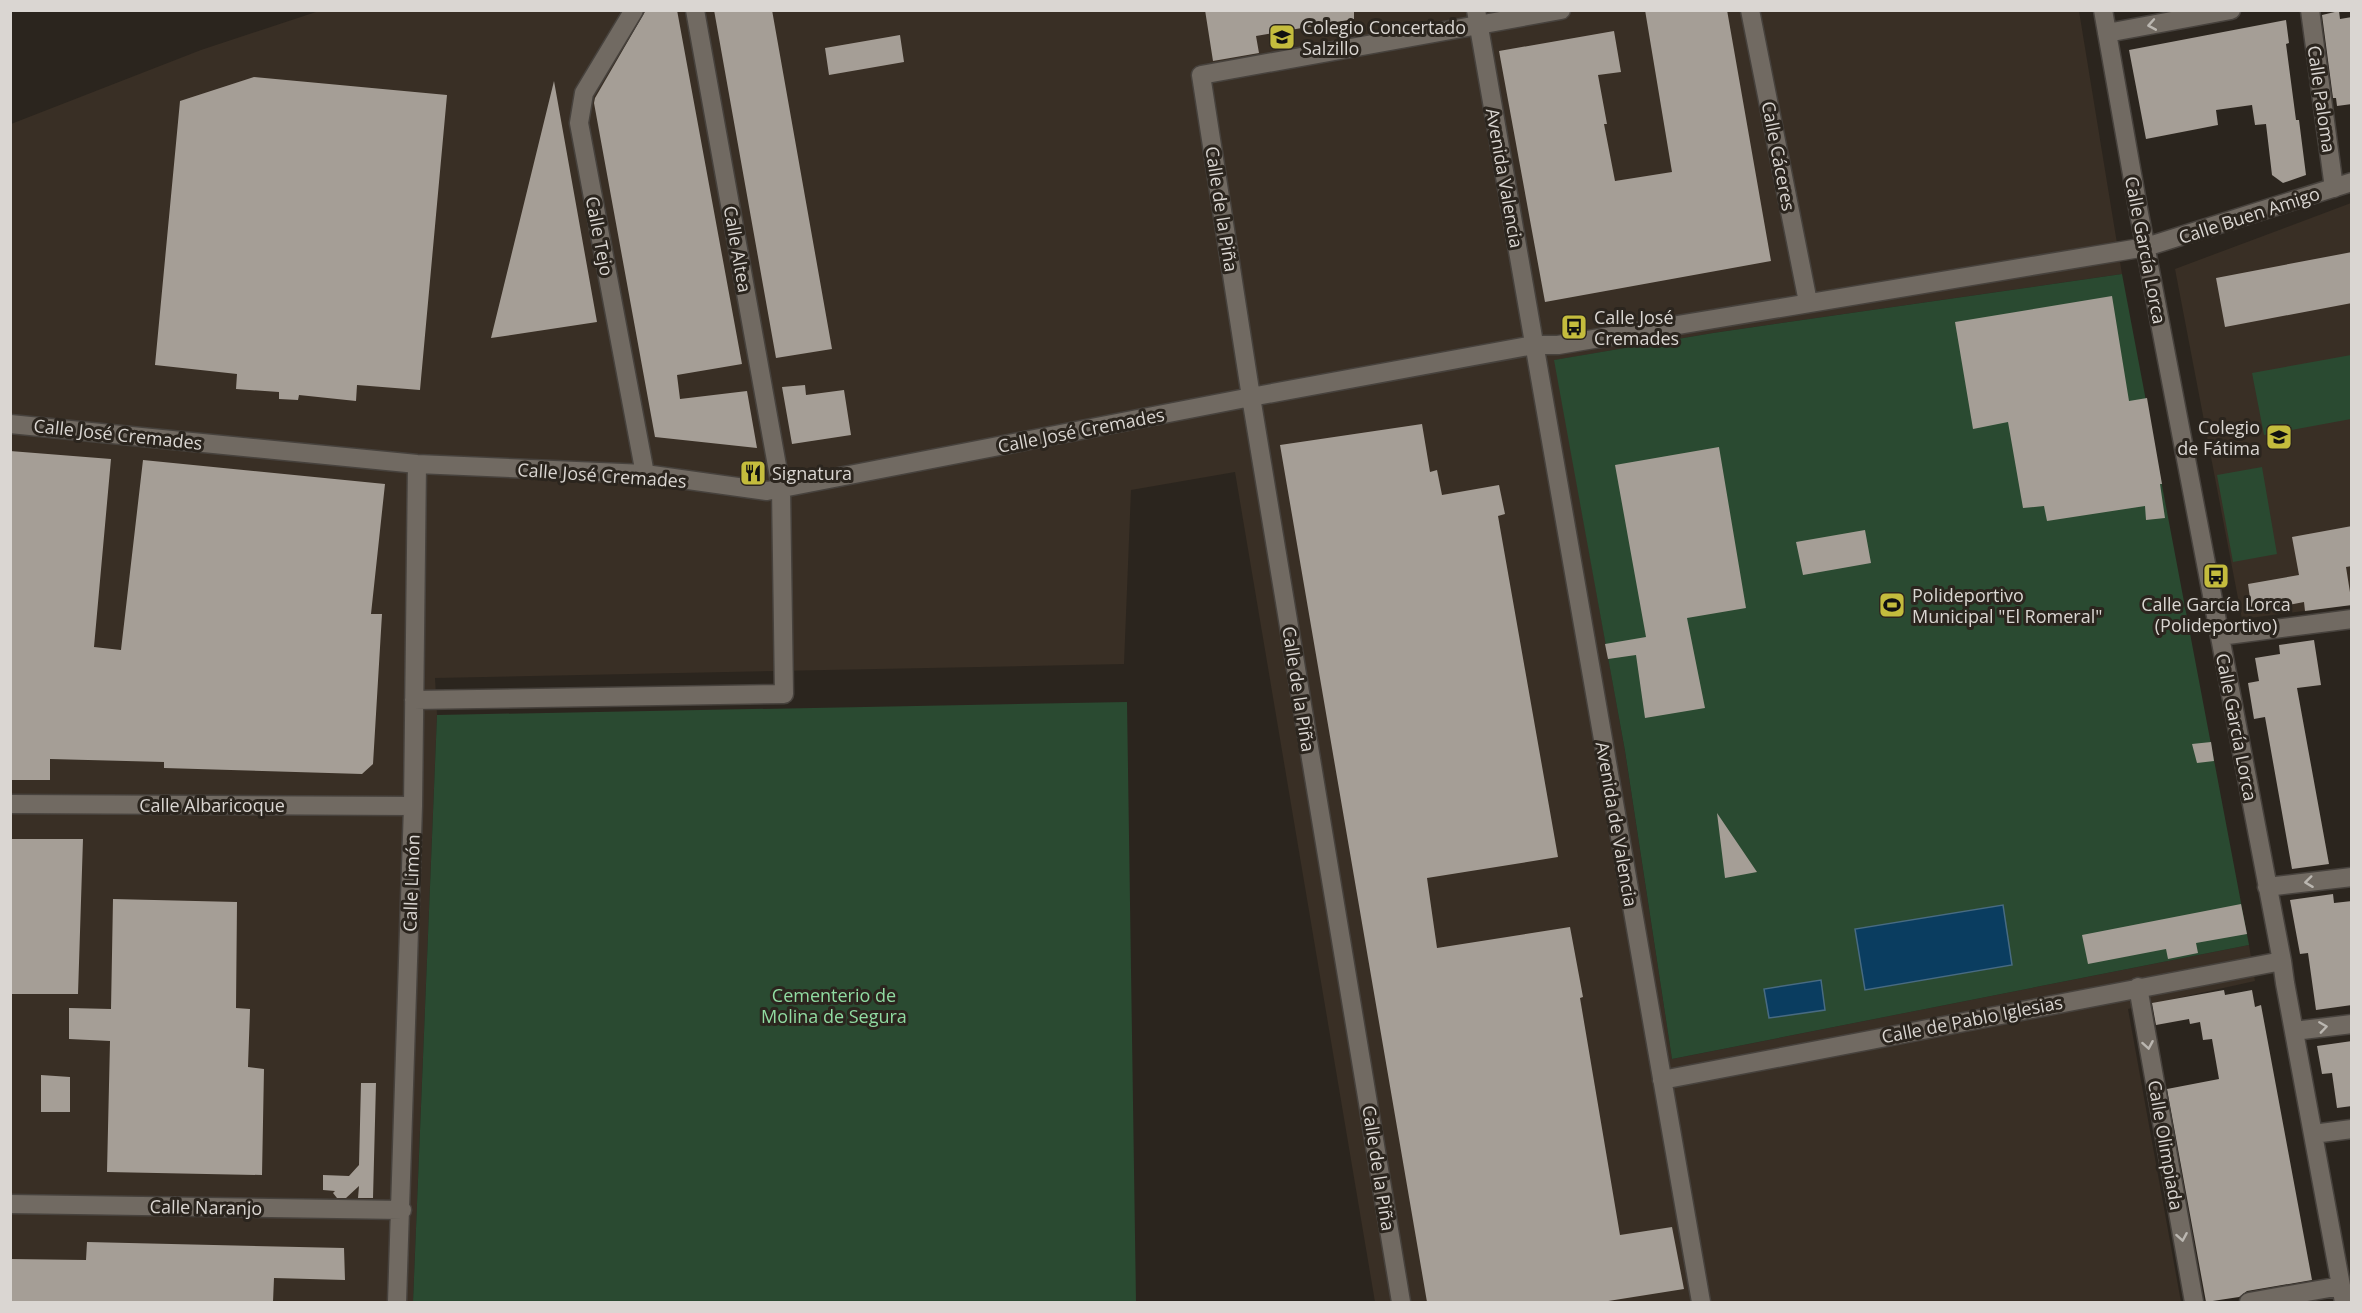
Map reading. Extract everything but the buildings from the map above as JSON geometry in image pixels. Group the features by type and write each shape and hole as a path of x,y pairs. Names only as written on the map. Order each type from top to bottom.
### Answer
{"street":[{"name":"Calle Tejo","path":"634,10 584,93 579,123 645,474"},
{"name":"Calle Altea","path":"414,700 784,694 781,488 694,10"},
{"path":"1478,18 1562,10"},
{"name":"Calle Cáceres","path":"1750,10 1808,302"},
{"name":"Calle García Lorca","path":"2103,10 2343,1294"},
{"path":"2107,33 2231,10"},
{"name":"Calle Paloma","path":"2310,10 2334,188"},
{"name":"Calle de la Piña","path":"1401,1302 1251,397 1201,75 1478,18"},
{"name":"Avenida Valencia","path":"1478,18 1534,345"},
{"name":"Calle Buen Amigo","path":"2146,247 2352,182"},
{"name":"Calle José Cremades","path":"10,424 417,464 645,474 767,491 1251,397 1534,345 1558,345 2146,247"},
{"name":"Avenida de Valencia","path":"1534,345 1701,1302"},
{"name":"Calle Limón","path":"398,1302 413,806 417,464"},
{"path":"2220,636 2352,620"},
{"name":"Calle Albaricoque","path":"10,804 413,806"},
{"path":"2267,887 2352,877"},
{"name":"Calle de Pablo Iglesias","path":"1662,1080 2282,961"},
{"name":"Calle Olimpiada","path":"2138,987 2194,1302"},
{"path":"2294,1031 2352,1023"},
{"path":"2313,1134 2352,1129"},
{"name":"Calle Naranjo","path":"10,1204 402,1210"},
{"path":"2249,1302 2343,1294"}],"shaded area":[{"path":"319,11 2079,11 2122,274 1713,333 1555,360 1625,751 1672,1059 2249,945 2255,981 2128,1009 2181,1302 1375,1302 1235,472 1131,490 1124,664 435,678 437,715 413,1302 11,1302 11,124 201,50"},
{"name":"Colegio de Fátima","path":"2351,203 2351,605 2242,619 2175,269"}],"green space":[{"name":"Polideportivo Municipal \"El Romeral\"","path":"2122,274 2249,945 1672,1059 1625,751 1554,360 1713,333"},
{"path":"2351,355 2351,419 2264,435 2252,373"},
{"path":"2262,467 2277,554 2233,562 2217,475"},
{"name":"Cementerio de Molina de Segura","path":"1127,702 1136,1302 413,1302 437,715"}],"water":[{"path":"2003,905 2012,965 1865,990 1855,929"},
{"path":"1821,980 1825,1010 1769,1018 1764,989"}],"place":[{"name":"Colegio Concertado Salzillo","path":"1282,37"},
{"name":"Calle José Cremades","path":"1574,327"},
{"name":"Colegio de Fátima","path":"2279,437"},
{"name":"Signatura","path":"753,473"},
{"name":"Calle García Lorca (Polideportivo)","path":"2216,576"},
{"name":"Polideportivo Municipal \"El Romeral\"","path":"1892,605"}]}
